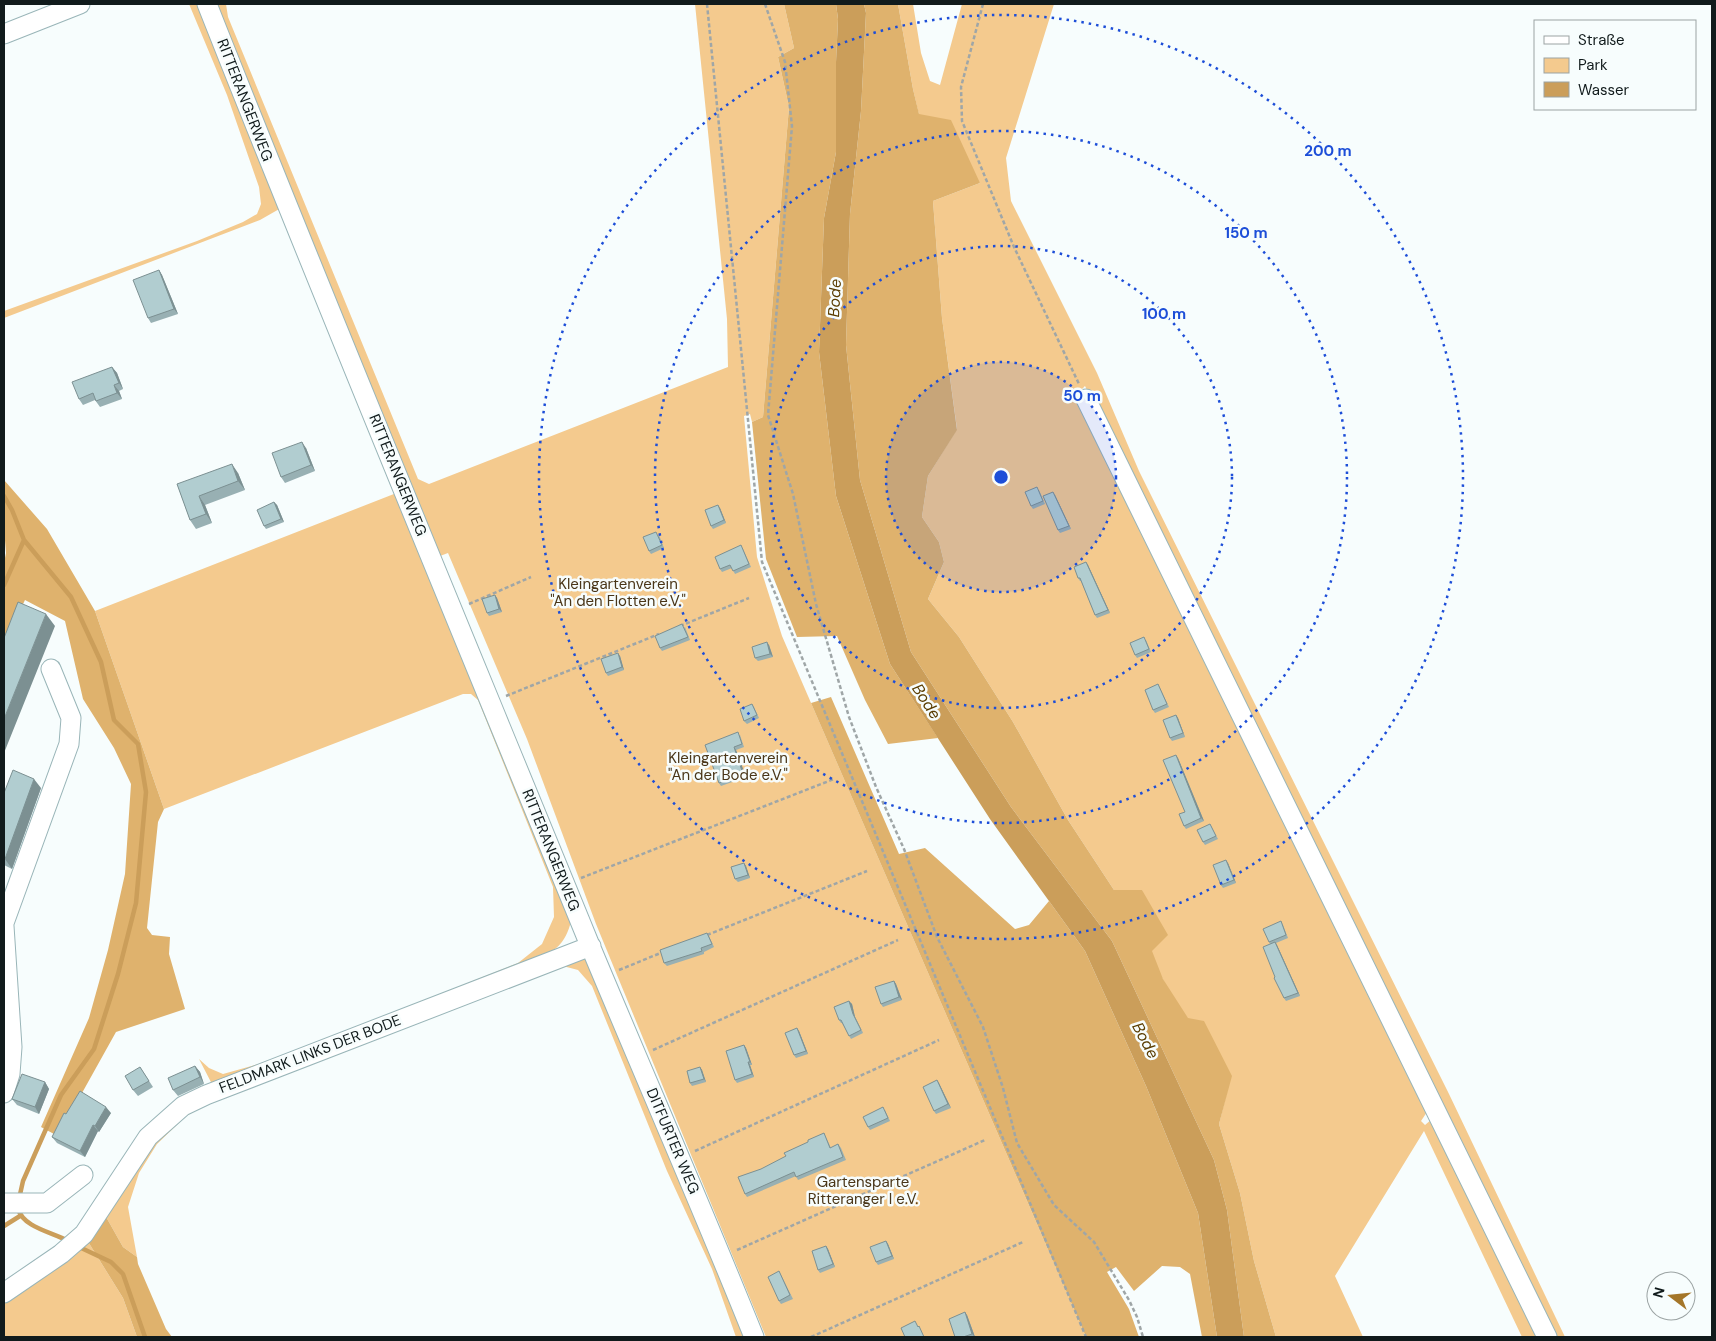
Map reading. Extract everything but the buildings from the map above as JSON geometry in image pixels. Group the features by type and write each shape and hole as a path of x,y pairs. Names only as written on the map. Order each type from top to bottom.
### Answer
{"lane":[{"path":"4,34 80,4"},
{"name":"RITTERANGERWEG","path":"208,4 289,212 591,946"},
{"path":"1086,399 1547,1337"},
{"path":"4,1093 10,1074 12,1047 4,925 10,886 69,744 71,718 51,669"},
{"name":"DITFURTER WEG","path":"591,946 754,1337"},
{"name":"FELDMARK LINKS DER BODE","path":"4,1293 67,1249 84,1234 148,1137 183,1106 206,1094 591,946"},
{"path":"13,1204 47,1204 83,1175"}],"path":[{"path":"707,4 762,562 1086,1337"},
{"path":"765,4 785,62 792,126 768,415 793,494 816,604 852,726 876,787 904,849 937,937 983,1027 1003,1088 1016,1144 1054,1205 1094,1242 1129,1300 1143,1337"},
{"path":"983,4 961,87 962,121 1014,247 1086,399"},
{"path":"453,610 532,577"},
{"path":"677,627 749,598"},
{"path":"491,702 659,634"},
{"path":"566,884 834,780"},
{"path":"700,938 867,871"},
{"path":"638,1056 898,940"},
{"path":"604,976 663,952"},
{"path":"680,1157 939,1040"},
{"path":"722,1257 985,1140"},
{"path":"811,1337 1023,1242"}],"green space":[{"path":"189,4 197,4 281,208 260,220 4,318 4,311 197,241 243,222 257,214 261,204 259,187 227,95"},
{"path":"215,4 226,4 228,17 418,479 429,484 728,367 727,319 695,4 784,4 794,48 778,57 789,107 763,417 752,422 750,414 744,416 757,557 782,636 1086,1337 766,1337 596,924 527,739 448,553 440,556 409,483"},
{"path":"898,4 913,4 921,53 930,81 940,85 962,4 1054,4 1006,158 1011,201 1097,373 1139,471 1449,1094 1565,1337 1554,1337 1085,386 1078,393 1429,1109 1421,1121 1425,1125 1432,1119 1542,1337 1522,1337 1424,1131 1335,1276 1363,1337 1276,1337 1254,1261 1240,1193 1219,1124 1231,1076 1186,1016 1165,983 1149,944 1142,890 1114,890 1068,820 1013,722 959,637 928,599 944,562 939,542 922,517 928,476 957,429 942,318 933,201 980,183 919,115"},
{"path":"399,492 571,922 560,944 541,958 213,1086 199,1059 209,1068 223,1074 273,1060 518,963 542,944 554,917 553,887 478,700 471,694 463,694 164,809 95,611"},
{"path":"573,957 586,958 747,1337 736,1337 712,1269 667,1171 592,986 578,970 559,965 390,1034 210,1103 186,1116 157,1144 139,1173 128,1207 137,1257 123,1247 105,1215 154,1144 185,1112"},
{"path":"87,1240 123,1298 137,1337 4,1337 4,1302"}],"shaded area":[{"path":"784,4 836,4 838,19 836,152 824,218 819,352 836,496 890,664 938,738 888,744 865,700 837,636 797,637 766,559 752,422 763,417 789,107 778,57 794,48"},
{"path":"864,4 898,4 919,114 951,120 980,183 933,201 942,318 957,430 928,476 922,517 939,542 944,562 928,599 959,637 1013,722 1068,820 1114,890 1142,890 1168,935 1152,951 1163,979 1188,1018 1204,1021 1232,1076 1219,1124 1240,1193 1254,1261 1276,1337 1244,1337 1227,1210 1214,1160 1112,941 1011,807 911,652 860,480 846,345 850,214 861,111 866,13"},
{"path":"4,480 47,529 95,611 164,809 158,822 147,928 152,935 170,937 169,954 185,1009 116,1032 82,1093 54,1134 41,1127 89,1018 108,950 125,874 131,784 114,748 83,699 65,621 25,600 4,643 4,563 6,553"},
{"path":"831,697 899,854 925,848 1015,929 1029,925 1049,901 1085,951 1146,1086 1198,1213 1217,1337 1202,1337 1190,1274 1180,1267 1162,1266 1134,1291 1116,1267 1107,1272 1129,1309 1139,1337 1086,1337 811,703"},
{"path":"105,1215 123,1247 137,1257 138,1264 166,1329 172,1337 137,1337 123,1298 87,1240"}],"water":[{"name":"Bode","path":"836,4 864,4 866,13 861,111 850,214 846,345 860,480 911,652 1011,807 1112,941 1214,1160 1227,1210 1244,1337 1217,1337 1198,1213 1146,1086 1085,951 990,819 890,664 836,496 819,352 824,218 836,152 838,19"}],"waterway":[{"path":"4,496 24,540 71,597 101,662 114,720 138,744 146,792 136,903 118,974 94,1049 61,1095 23,1181 19,1199"},
{"path":"4,585 24,540"},
{"path":"18,1209 26,1221 32,1225 68,1241"},
{"path":"4,1226 20,1216"},
{"path":"77,1246 111,1262 123,1274 145,1337"}],"park label":[{"name":"Kleingartenverein \"An den Flotten e.V.\"","path":"618,592"},
{"name":"Kleingartenverein \"An der Bode e.V.\"","path":"728,766"},
{"name":"Gartensparte Ritteranger I e.V.","path":"863,1190"}]}
